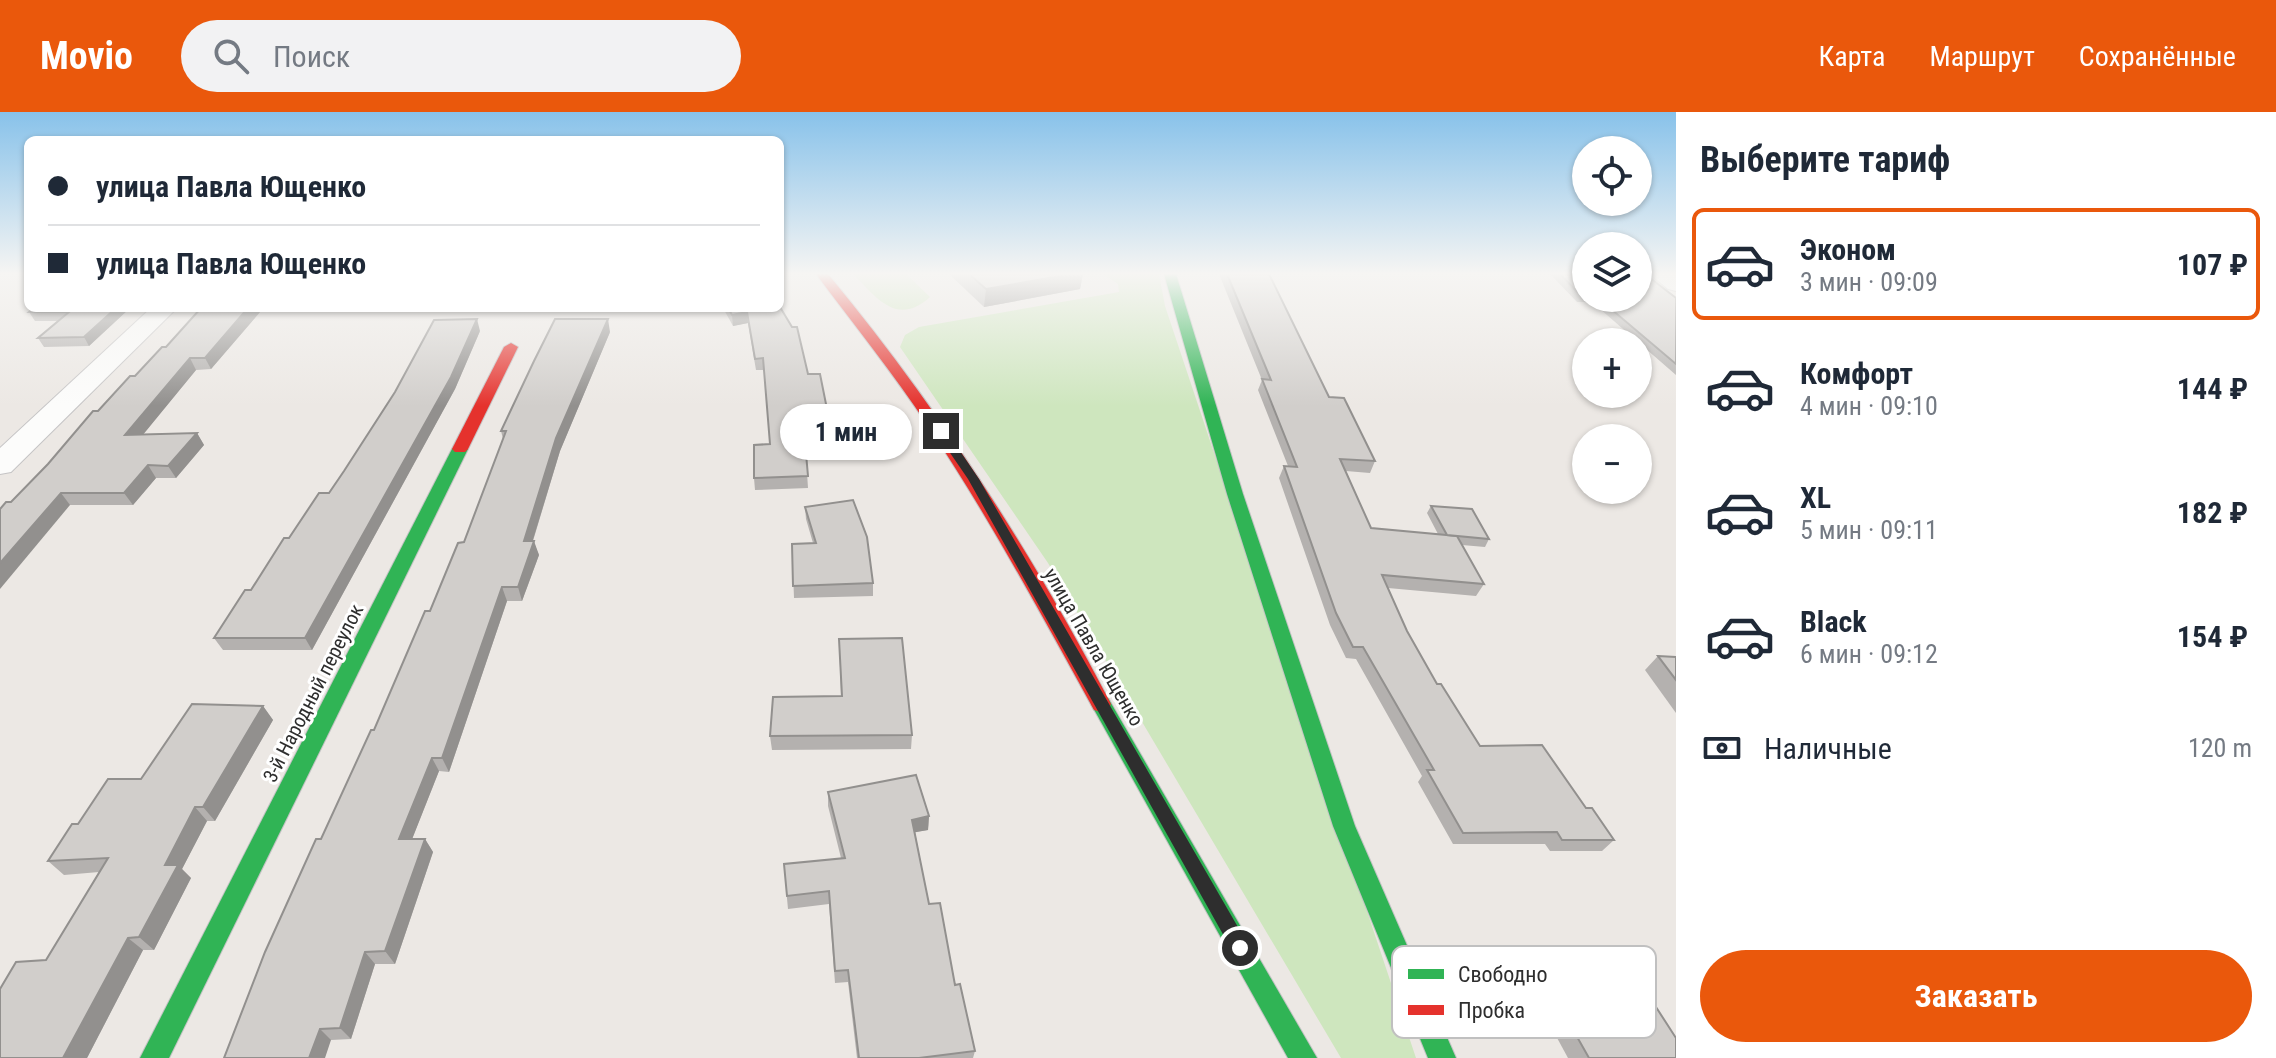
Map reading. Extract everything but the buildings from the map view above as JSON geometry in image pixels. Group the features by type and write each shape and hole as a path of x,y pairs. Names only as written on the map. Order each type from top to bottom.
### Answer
{"street":[{"path":"0,465 154,318"},
{"name":"улица Павла Ющенко","path":"860,318 973,479 1303,1058"},
{"path":"1183,318 1235,494 1344,826 1395,946"},
{"name":"3-й Народный переулок","path":"154,1058 511,347"},
{"path":"1434,1038 1442,1058"}],"green space":[{"path":"970,318 1169,318 1392,986 1392,1038 1409,1038 1416,1058 1341,1058 1048,563 900,347 905,335 919,327"}],"traffic: fast":[{"path":"1183,318 1235,494 1344,826 1395,946"},
{"path":"154,1058 460,449"},
{"path":"1101,704 1303,1058"},
{"path":"1434,1038 1442,1058"}],"traffic: jam":[{"path":"858,318 902,376 972,482 1101,704"},
{"path":"460,449 511,347"}],"route":[{"path":"941,431 973,479 1240,948"}]}
